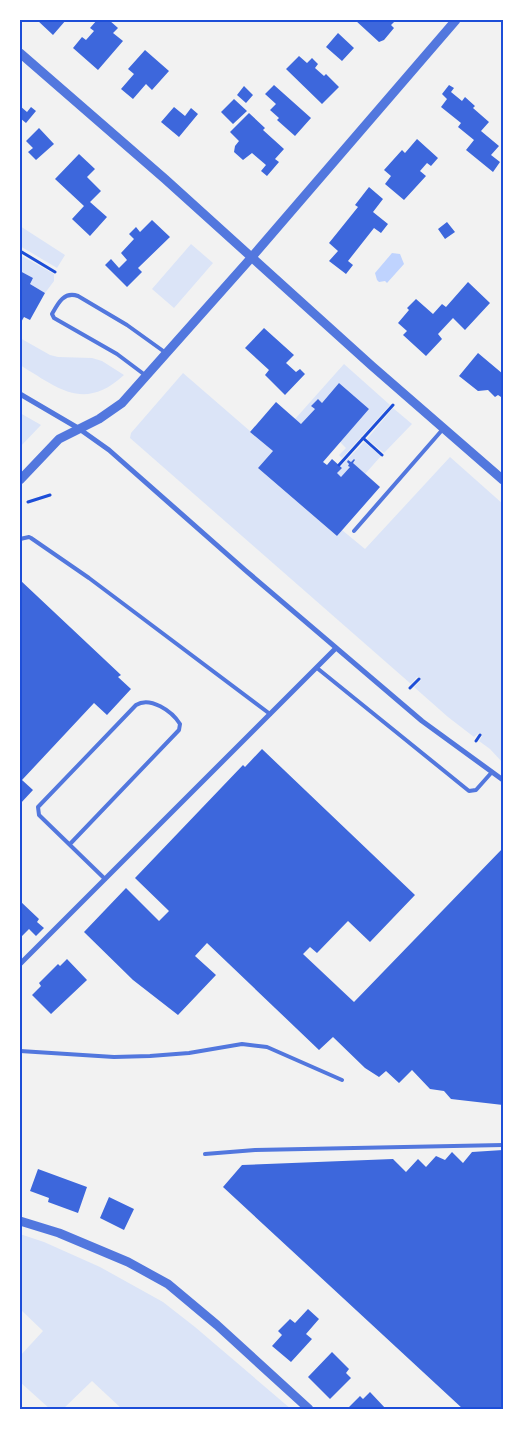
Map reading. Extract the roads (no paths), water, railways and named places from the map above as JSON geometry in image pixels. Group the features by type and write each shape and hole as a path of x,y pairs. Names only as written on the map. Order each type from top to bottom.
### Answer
{"street":[{"path":"20,480 59,439 99,419 122,403 252,258 456,20"},
{"path":"20,53 503,480"},
{"path":"20,394 78,428 109,450 422,721 503,780"},
{"path":"20,964 336,648"},
{"path":"20,1221 59,1233 120,1259 168,1284 217,1324 309,1409"}],"lane":[{"path":"146,376 117,354 54,318 52,314 62,298 71,294 78,296 126,325 166,353"},
{"path":"354,531 444,429"},
{"path":"20,539 29,537 68,563 270,714"},
{"path":"316,668 469,791 476,790 492,772"},
{"path":"70,844 179,730 180,724 170,712 147,702 141,702 136,705 38,806 39,815 106,879"},
{"path":"20,1051 150,1056 189,1053 242,1044 267,1047 342,1080"},
{"path":"205,1154 255,1150 503,1146"}],"water":[{"path":"392,253 400,254 404,264 387,283 385,281 379,282 375,273"}]}
